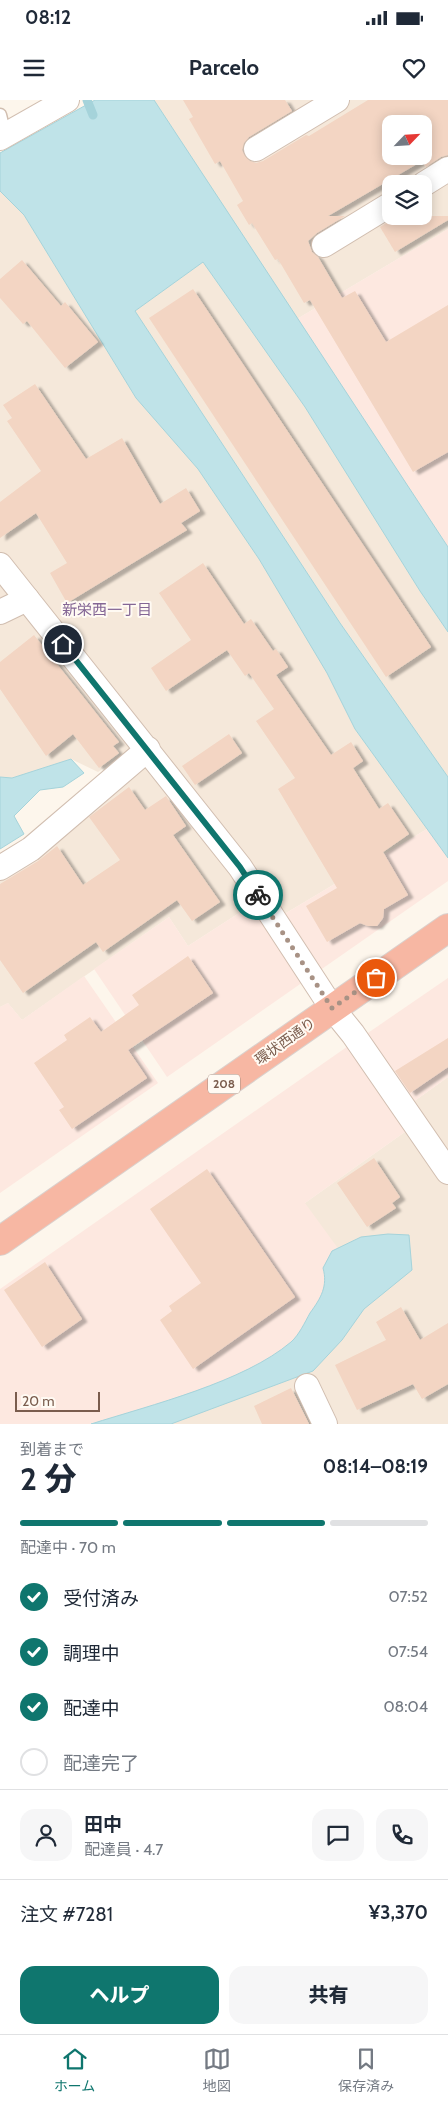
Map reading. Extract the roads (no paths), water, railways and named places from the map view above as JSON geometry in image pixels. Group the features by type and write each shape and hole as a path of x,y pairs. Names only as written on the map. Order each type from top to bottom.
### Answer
{"highway":[{"name":"環状西通り","path":"0,1240 448,928"}],"street":[{"path":"2,129 28,122 67,100"},
{"path":"256,149 337,100"},
{"path":"432,179 448,169"},
{"path":"324,245 382,210"},
{"path":"0,564 240,867 332,1008 359,1042 448,1172"},
{"path":"0,612 27,599"},
{"path":"0,868 31,849 148,749"},
{"path":"307,1386 325,1424"}],"water":[{"path":"95,100 154,100 448,547 448,632 420,591 305,407 203,262 135,311 340,623 448,777 448,858 355,729 327,673 259,559 198,469 136,398 24,215 0,191 0,153"},
{"path":"71,759 84,773 63,787 40,790 14,816 24,834 0,849 0,777 12,778"},
{"path":"388,1234 409,1235 412,1270 364,1309 342,1340 313,1371 171,1424 91,1424 223,1381 271,1356 294,1339 317,1302 325,1281 323,1268 332,1251 361,1237"}],"waterway":[{"path":"87,100 93,115"}],"district":[{"name":"新栄西一丁目","path":"107,610"}]}
